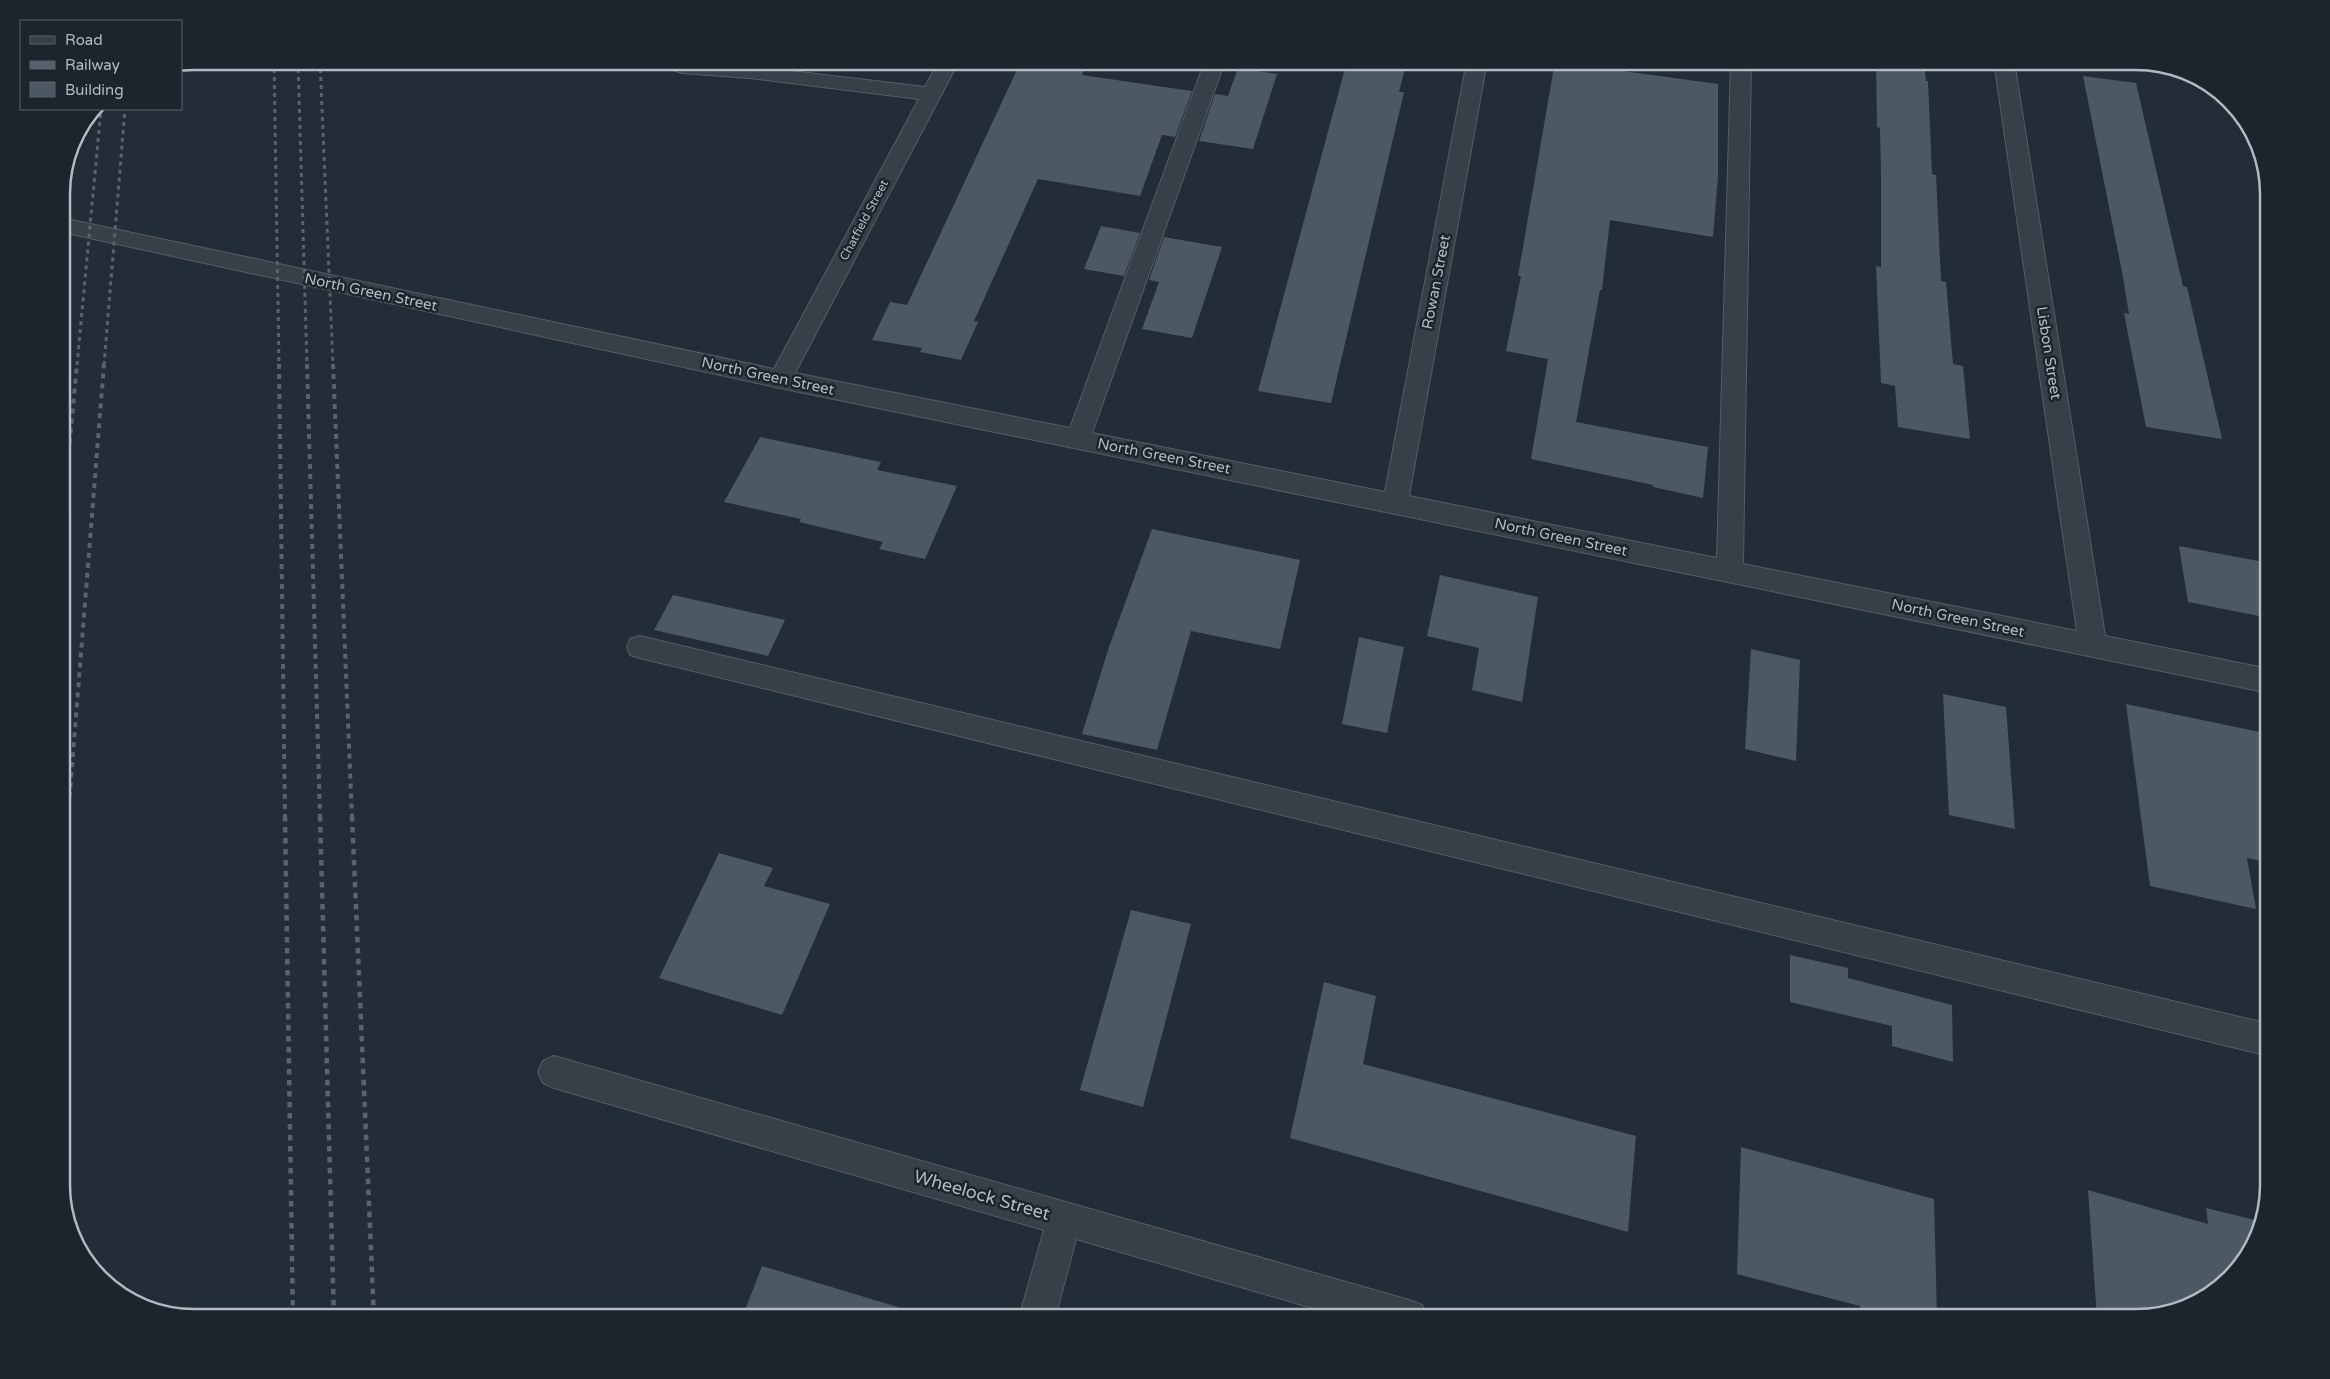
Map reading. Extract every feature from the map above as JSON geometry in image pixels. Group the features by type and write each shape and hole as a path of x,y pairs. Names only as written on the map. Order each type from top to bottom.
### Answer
{"street":[{"path":"716,70 749,72 931,94"},
{"name":"Chatfield Street","path":"780,378 944,70"},
{"path":"1078,439 1212,70"},
{"name":"Rowan Street","path":"1395,503 1474,70"},
{"path":"1730,571 1741,70"},
{"name":"Lisbon Street","path":"2005,70 2093,645"},
{"name":"North Green Street","path":"70,227 780,378 2260,679"},
{"path":"640,647 2260,1038"},
{"name":"Wheelock Street","path":"554,1072 1378,1309"},
{"path":"1039,1309 1064,1219"}],"building":[{"path":"1017,70 1084,70 1082,75 1192,91 1175,137 1162,135 1140,196 1038,179 974,321 978,322 961,360 920,352 922,348 872,340 890,302 907,305"},
{"path":"1237,70 1277,74 1253,149 1199,141 1215,94 1228,96"},
{"path":"1345,70 1405,70 1399,92 1404,92 1331,403 1258,391"},
{"path":"1553,70 1615,70 1718,84 1718,176 1713,237 1610,220 1602,290 1600,290 1576,422 1708,447 1703,498 1653,487 1653,485 1531,459 1548,359 1506,351 1521,276 1518,276"},
{"path":"1876,70 1925,70 1926,81 1928,81 1932,174 1936,175 1941,281 1946,282 1953,364 1963,366 1970,439 1898,427 1895,386 1881,383 1876,266 1881,267 1881,174 1880,128 1877,127"},
{"path":"2083,76 2136,83 2183,286 2187,287 2222,439 2146,427 2124,313 2129,314 2123,277"},
{"path":"1101,226 1140,233 1124,276 1084,269"},
{"path":"1164,237 1222,247 1192,338 1142,329 1159,282 1149,280"},
{"path":"760,437 881,462 877,470 957,486 925,559 879,549 883,542 799,522 801,519 724,502"},
{"path":"1152,529 1300,560 1280,649 1191,631 1157,750 1082,734 1109,647"},
{"path":"2179,546 2260,561 2260,616 2188,602"},
{"path":"1440,575 1538,597 1522,702 1472,690 1479,648 1427,636"},
{"path":"673,595 785,620 768,656 654,630"},
{"path":"1359,637 1404,647 1387,733 1342,724"},
{"path":"1751,649 1800,660 1796,761 1745,749"},
{"path":"1943,694 2006,707 2015,829 1949,815"},
{"path":"2126,704 2260,732 2260,861 2247,858 2256,909 2150,886"},
{"path":"719,853 773,868 764,886 830,904 782,1015 659,978"},
{"path":"1131,910 1191,924 1143,1107 1080,1090"},
{"path":"1790,955 1848,968 1848,978 1952,1005 1953,1062 1892,1046 1892,1026 1790,1002"},
{"path":"1324,982 1376,996 1363,1064 1636,1136 1628,1232 1290,1138"},
{"path":"1741,1147 1934,1199 1937,1309 1860,1309 1860,1306 1737,1274"},
{"path":"2088,1190 2208,1224 2206,1208 2255,1220 2251,1233 2243,1247 2224,1273 2212,1283 2184,1300 2152,1308 2096,1309"},
{"path":"762,1266 901,1308 901,1309 745,1309"}],"railway":[{"path":"274,70 279,365"},
{"path":"298,70 307,365"},
{"path":"320,70 333,365"},
{"path":"104,365 125,110"},
{"path":"77,365 101,112"},
{"path":"70,438 77,364"},
{"path":"70,792 104,364"},
{"path":"279,364 285,817"},
{"path":"307,364 320,817"},
{"path":"333,364 352,817"},
{"path":"285,816 293,1309"},
{"path":"320,816 334,1309"},
{"path":"352,816 374,1309"}]}
